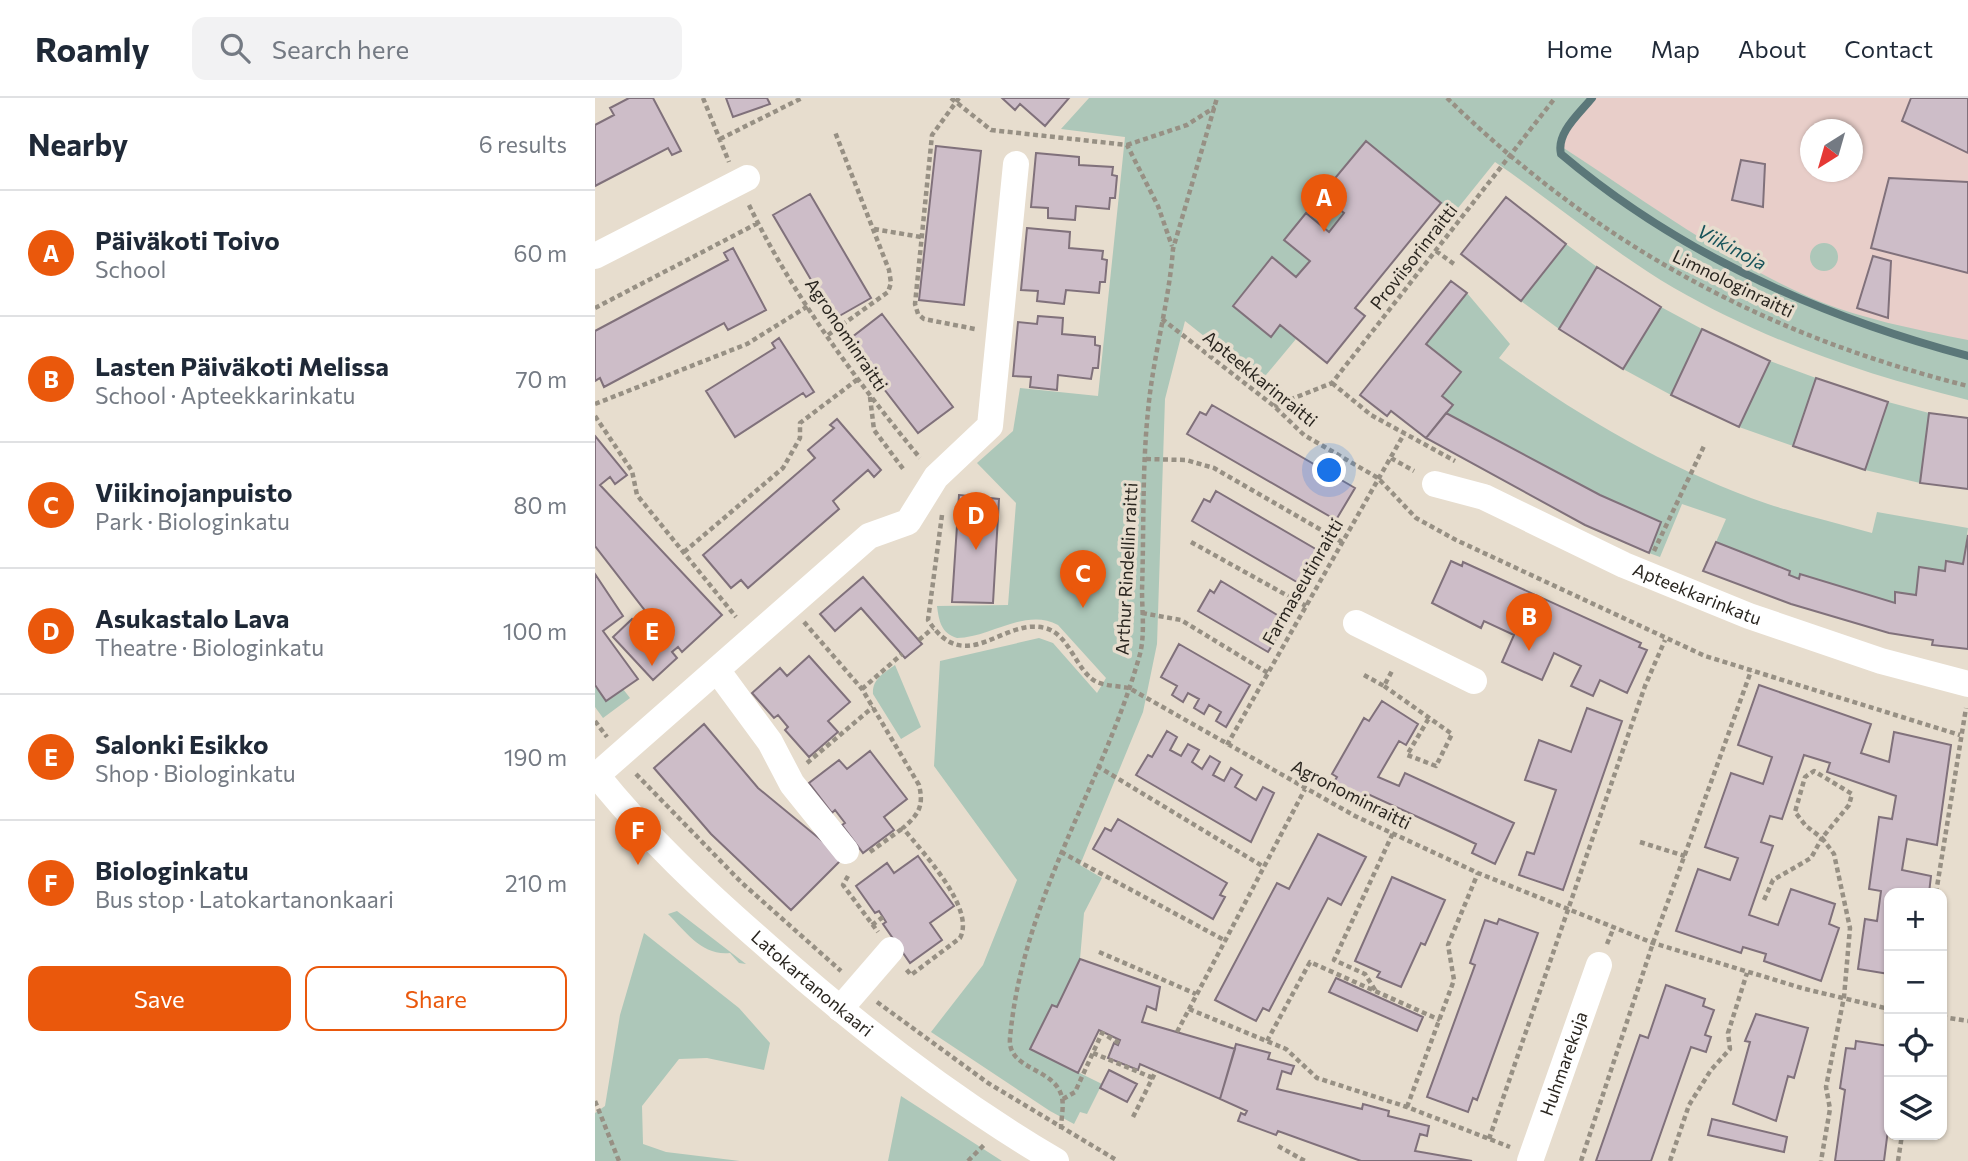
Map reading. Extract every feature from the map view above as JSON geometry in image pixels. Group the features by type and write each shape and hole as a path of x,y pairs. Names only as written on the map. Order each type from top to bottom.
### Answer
{"street":[{"path":"596,774 869,536 908,522 936,477 990,426 1016,164"},
{"path":"595,256 747,178"},
{"name":"Apteekkarinkatu","path":"1435,484 1484,497 1623,565 1749,616 1881,661 1967,697"},
{"path":"1356,623 1474,681"},
{"path":"717,670 770,742 792,784 848,862"},
{"name":"Latokartanonkaari","path":"596,774 659,848 840,1009 970,1107 1056,1161"},
{"path":"840,1009 891,950"},
{"name":"Huhmarekuja","path":"1531,1158 1599,965"}],"path":[{"path":"703,98 719,139 802,98"},
{"path":"951,98 958,99 981,125 991,130 1127,145 1188,125 1215,107"},
{"name":"Arthur Rindellin raitti","path":"1063,1099 1048,1076 1017,1059 1010,1042 1016,993 1030,933 1129,688 1141,650 1147,412 1173,249 1217,98"},
{"name":"Limnologinraitti","path":"1447,98 1510,158 1588,217 1665,267 1750,311 1834,347 1968,386"},
{"name":"Proviisorinraitti","path":"1274,406 1332,383 1555,98"},
{"path":"958,99 932,135 915,303 918,314 924,319 999,334"},
{"path":"828,335 888,292 891,283 889,270 835,132"},
{"path":"1127,145 1158,206 1173,249"},
{"name":"Agronominraitti","path":"595,308 758,223 858,379 919,456"},
{"path":"873,229 921,237"},
{"path":"1436,251 1454,264"},
{"path":"595,404 747,344 809,306"},
{"name":"Apteekkarinraitti","path":"1163,319 1274,406 1304,435 1378,478 1416,518 1456,540 1665,640 1751,671 1960,735"},
{"path":"684,552 783,468 800,438 800,423 858,379"},
{"path":"870,396 874,430 904,470"},
{"path":"595,416 632,471 637,495 736,617"},
{"name":"Farmaseutinraitti","path":"1227,745 1404,434"},
{"path":"1651,559 1704,446"},
{"path":"1146,459 1186,460 1214,468 1342,542"},
{"path":"919,640 933,628 928,620 941,524"},
{"path":"1191,542 1306,606"},
{"path":"1142,613 1181,621 1268,673"},
{"path":"802,619 862,689 919,785 923,799 918,814 881,845"},
{"name":"Agronominraitti","path":"933,628 947,642 965,647 1023,630 1045,628 1057,635 1095,681 1129,688 1305,789 1478,873 1653,943 1747,973 1884,1008"},
{"path":"1489,1139 1645,686 1665,640"},
{"path":"1384,686 1405,647"},
{"path":"862,689 902,654"},
{"path":"1581,1161 1653,943 1751,671"},
{"path":"1364,675 1384,686 1453,734 1436,766 1408,755 1429,718"},
{"path":"1937,888 1967,697"},
{"path":"811,760 873,707"},
{"path":"1097,766 1264,867"},
{"path":"633,770 683,825 742,883 858,986 988,1083 1118,1161"},
{"path":"1764,900 1773,880 1786,870 1811,859 1822,838 1849,805 1852,794 1814,771 1805,777 1795,812 1806,826 1822,838 1834,854 1850,928 1844,997 1826,1087 1830,1109 1821,1161"},
{"path":"1177,1032 1305,789"},
{"path":"903,828 963,911 964,930 960,938 935,957"},
{"path":"1375,991 1365,974 1334,960 1393,833"},
{"path":"1640,842 1685,856"},
{"path":"1061,852 1226,941"},
{"path":"848,862 843,885 891,950"},
{"path":"1407,1107 1454,980 1448,945 1478,873"},
{"path":"872,925 883,917"},
{"path":"1099,952 1196,994"},
{"path":"1267,1041 1310,962 1440,1020"},
{"path":"1670,1161 1689,1105 1711,1070 1730,1049 1728,1033 1747,973"},
{"path":"1189,1009 1286,1049 1317,1078 1407,1107 1531,1158"},
{"path":"1947,1018 1968,1021"},
{"path":"1061,1129 1063,1099 1075,1092 1101,1033 1119,1043"},
{"path":"1093,1053 1153,1078"},
{"path":"1133,1117 1156,1071"},
{"path":"595,1101 619,1161"},
{"path":"1898,1161 1901,1140"},
{"path":"968,1161 986,1143"},
{"path":"1277,1146 1305,1161"}],"shaded area":[{"path":"1592,98 1968,98 1968,356 1807,304 1685,241 1559,145 1567,129"}],"green space":[{"path":"1089,98 1592,98 1567,129 1559,145 1681,226 1744,264 1809,297 1867,317 1968,340 1968,400 1854,368 1781,340 1709,307 1628,258 1495,162 1454,213 1365,141 1321,195 1344,213 1329,232 1306,213 1285,239 1310,261 1296,277 1272,258 1233,306 1270,336 1280,325 1296,339 1261,381 1185,321 1165,399 1157,644 1143,712 1080,865 1102,878 1084,913 1080,959 1057,1007 1052,1005 1031,1049 1102,1084 1087,1114 1080,1112 1074,1124 931,1032 983,965 1017,880 934,766 940,661 1039,638 1053,643 1097,693 1106,678 1058,625 1033,619 970,637 957,638 944,630 937,606 1008,605 1016,503 977,463 1013,431 1020,388 1098,396 1125,137 1061,129"},
{"path":"1824,243 1834,247 1838,257 1834,267 1824,271 1814,267 1810,257 1814,247"},
{"path":"1566,244 1597,267 1559,329 1521,301"},
{"path":"1467,293 1510,344 1499,358 1562,402 1628,441 1697,475 1768,504 1872,533 1877,512 1968,528 1963,564 1946,561 1945,571 1919,567 1916,595 1896,592 1895,603 1801,574 1799,579 1789,575 1790,571 1716,542 1726,519 1682,504 1660,557 1649,553 1661,522 1600,495 1446,413 1426,344"},
{"path":"1661,307 1702,329 1671,395 1623,369"},
{"path":"1770,361 1816,378 1793,446 1739,427"},
{"path":"1888,402 1929,413 1920,483 1865,470"},
{"path":"895,665 921,727 901,739 873,694 877,680"},
{"path":"595,685 606,701 623,689 630,698 603,718 595,707"},
{"path":"677,911 746,964 739,963 730,953 711,951 695,941 668,914"},
{"path":"644,933 739,1008 770,1043 764,1070 707,1058 679,1059 642,1106 643,1144 666,1152 740,1161 595,1161 595,1113 605,1106 620,1015"},
{"path":"901,1096 1002,1161 888,1161"}],"building":[{"path":"629,98 653,98 681,151 672,155 668,148 595,186 595,125 614,115 610,108"},
{"path":"726,98 767,98 770,104 733,117"},
{"path":"1002,98 1069,98 1045,126 1020,104 1015,110"},
{"path":"1911,98 1968,98 1968,153 1902,121"},
{"path":"1366,141 1441,203 1355,308 1365,316 1327,363 1280,325 1271,337 1233,306 1272,257 1296,277 1310,261 1284,240 1306,213 1329,232 1344,213 1321,195"},
{"path":"936,146 981,151 964,305 919,300"},
{"path":"1036,153 1079,157 1079,165 1113,167 1112,175 1117,176 1115,198 1110,198 1109,209 1076,206 1075,220 1048,218 1048,208 1031,207"},
{"path":"1741,160 1765,164 1763,207 1732,200"},
{"path":"1889,178 1968,182 1968,273 1871,248"},
{"path":"810,194 871,298 834,319 773,215"},
{"path":"1506,197 1566,244 1521,301 1461,254"},
{"path":"1027,228 1070,232 1069,248 1103,251 1102,259 1107,260 1105,282 1100,282 1099,293 1066,290 1064,304 1037,301 1038,291 1021,290"},
{"path":"733,248 766,310 728,330 724,323 604,387 600,378 595,381 595,331 728,260 724,253"},
{"path":"1873,256 1891,261 1888,318 1857,308"},
{"path":"1597,267 1661,307 1623,369 1559,329"},
{"path":"1451,281 1467,293 1426,344 1461,372 1442,396 1453,405 1426,438 1391,411 1387,416 1360,395"},
{"path":"882,314 953,407 918,433 847,341"},
{"path":"1038,316 1063,318 1062,334 1095,337 1095,345 1100,346 1098,368 1093,368 1091,379 1058,375 1057,390 1030,387 1031,377 1013,376 1018,322 1037,324"},
{"path":"1702,329 1770,361 1739,427 1671,395"},
{"path":"779,338 814,392 806,397 803,393 735,437 706,391 775,348 772,343"},
{"path":"1816,378 1888,402 1865,470 1793,446"},
{"path":"1212,405 1355,488 1336,520 1187,434 1200,412 1206,415"},
{"path":"1446,413 1600,495 1661,522 1649,553 1585,525 1426,438"},
{"path":"1929,413 1968,418 1968,489 1920,483"},
{"path":"837,419 881,470 874,477 868,470 833,501 839,509 748,588 741,580 731,588 703,555 815,458 808,450 834,428 830,425"},
{"path":"595,436 627,475 615,484 610,477 600,485 722,615 682,652 678,647 672,652 677,658 653,680 613,637 632,619 642,631 653,621 595,546"},
{"path":"1216,491 1326,555 1307,588 1192,521 1204,499 1210,502"},
{"path":"959,495 999,499 993,603 952,602"},
{"path":"1968,535 1968,649 1932,645 1933,640 1889,633 1791,604 1703,571 1716,542 1790,571 1789,575 1799,579 1800,574 1895,603 1895,592 1916,595 1919,567 1945,571 1946,561 1963,564"},
{"path":"1451,561 1462,566 1463,562 1641,643 1639,647 1647,650 1627,693 1600,680 1593,696 1571,686 1581,666 1554,653 1542,680 1502,662 1514,635 1484,621 1481,628 1432,603"},
{"path":"595,574 623,616 603,631 638,679 606,701 595,685"},
{"path":"863,577 922,644 905,658 861,608 835,631 820,614"},
{"path":"1221,581 1287,621 1268,652 1198,611 1210,590 1214,593"},
{"path":"1179,644 1250,685 1226,727 1216,721 1221,712 1209,705 1204,714 1194,708 1199,699 1188,693 1183,702 1172,695 1177,686 1161,677"},
{"path":"809,656 850,702 828,721 838,732 809,757 785,730 788,727 778,715 774,718 752,693 780,668 787,676"},
{"path":"1759,685 1871,724 1861,753 1889,762 1894,732 1951,745 1937,845 1907,839 1902,870 1931,876 1930,888 1884,888 1884,973 1858,969 1865,919 1877,921 1881,891 1869,889 1879,817 1892,819 1896,796 1827,772 1830,763 1804,755 1782,819 1770,816 1761,842 1773,846 1749,915 1778,925 1791,889 1835,904 1829,924 1839,928 1821,981 1764,961 1766,954 1743,947 1741,953 1676,931 1698,869 1730,880 1738,858 1705,847 1731,773 1763,784 1772,757 1738,745"},
{"path":"1382,701 1418,724 1406,745 1399,741 1378,777 1399,786 1405,773 1514,823 1495,864 1472,853 1476,844 1368,794 1364,804 1332,785 1337,777 1332,774 1364,718 1369,721"},
{"path":"1587,708 1622,721 1563,890 1519,875 1527,852 1534,854 1556,790 1525,780 1539,740 1571,752"},
{"path":"704,724 758,788 843,858 791,910 711,834 654,768"},
{"path":"1167,731 1177,737 1170,750 1181,756 1188,744 1199,750 1192,762 1202,769 1210,756 1220,762 1213,775 1224,781 1231,768 1242,775 1235,787 1256,800 1263,787 1274,793 1251,842 1136,775 1148,755 1152,757"},
{"path":"870,751 907,799 884,817 894,830 863,853 842,825 845,823 835,810 832,813 809,783 839,760 847,769"},
{"path":"1118,819 1227,883 1220,895 1225,897 1213,919 1093,849 1105,828 1111,831"},
{"path":"1318,834 1366,857 1341,905 1328,898 1269,1011 1263,1008 1256,1021 1215,1000 1277,883 1289,889"},
{"path":"918,856 954,906 930,923 942,940 910,963 883,924 886,922 879,911 875,913 856,886 887,863 894,873"},
{"path":"1392,877 1445,900 1425,945 1421,943 1401,987 1377,977 1380,972 1355,961"},
{"path":"1499,919 1538,933 1477,1100 1473,1098 1468,1112 1427,1097 1475,965 1470,963 1485,920 1497,924"},
{"path":"1080,959 1160,987 1156,1010 1147,1006 1142,1022 1235,1049 1220,1099 1140,1064 1138,1070 1108,1058 1114,1043 1118,1045 1120,1040 1099,1030 1078,1073 1030,1049 1052,1005 1057,1007"},
{"path":"1336,978 1423,1017 1417,1031 1329,992"},
{"path":"1666,985 1705,999 1703,1006 1714,1010 1705,1035 1711,1037 1706,1052 1691,1047 1651,1161 1596,1161 1640,1035 1648,1038"},
{"path":"1756,1014 1808,1028 1794,1078 1788,1076 1776,1121 1733,1104 1750,1042 1745,1041"},
{"path":"1856,1041 1884,1045 1884,1140 1887,1140 1884,1161 1835,1161 1845,1090 1840,1088 1846,1048 1855,1049"},
{"path":"1236,1044 1270,1053 1268,1059 1294,1066 1291,1074 1282,1071 1277,1089 1362,1109 1363,1104 1389,1111 1388,1116 1429,1126 1427,1136 1420,1134 1415,1151 1472,1161 1361,1161 1278,1131 1276,1135 1238,1121 1241,1113 1245,1115 1247,1111 1220,1099"},
{"path":"1109,1070 1137,1084 1127,1102 1100,1088"},
{"path":"1712,1119 1787,1137 1784,1152 1708,1135"}],"waterway":[{"name":"Viikinoja","path":"1592,98 1565,131 1560,146 1561,154 1606,190 1653,222 1753,278 1859,322 1968,356"}],"place":[{"name":"Päiväkoti Toivo","path":"1324,232"},
{"name":"Asukastalo Lava","path":"976,550"},
{"name":"Viikinojanpuisto","path":"1083,608"},
{"name":"Lasten Päiväkoti Melissa","path":"1529,651"},
{"name":"Salonki Esikko","path":"652,666"},
{"name":"Biologinkatu","path":"638,865"}]}
